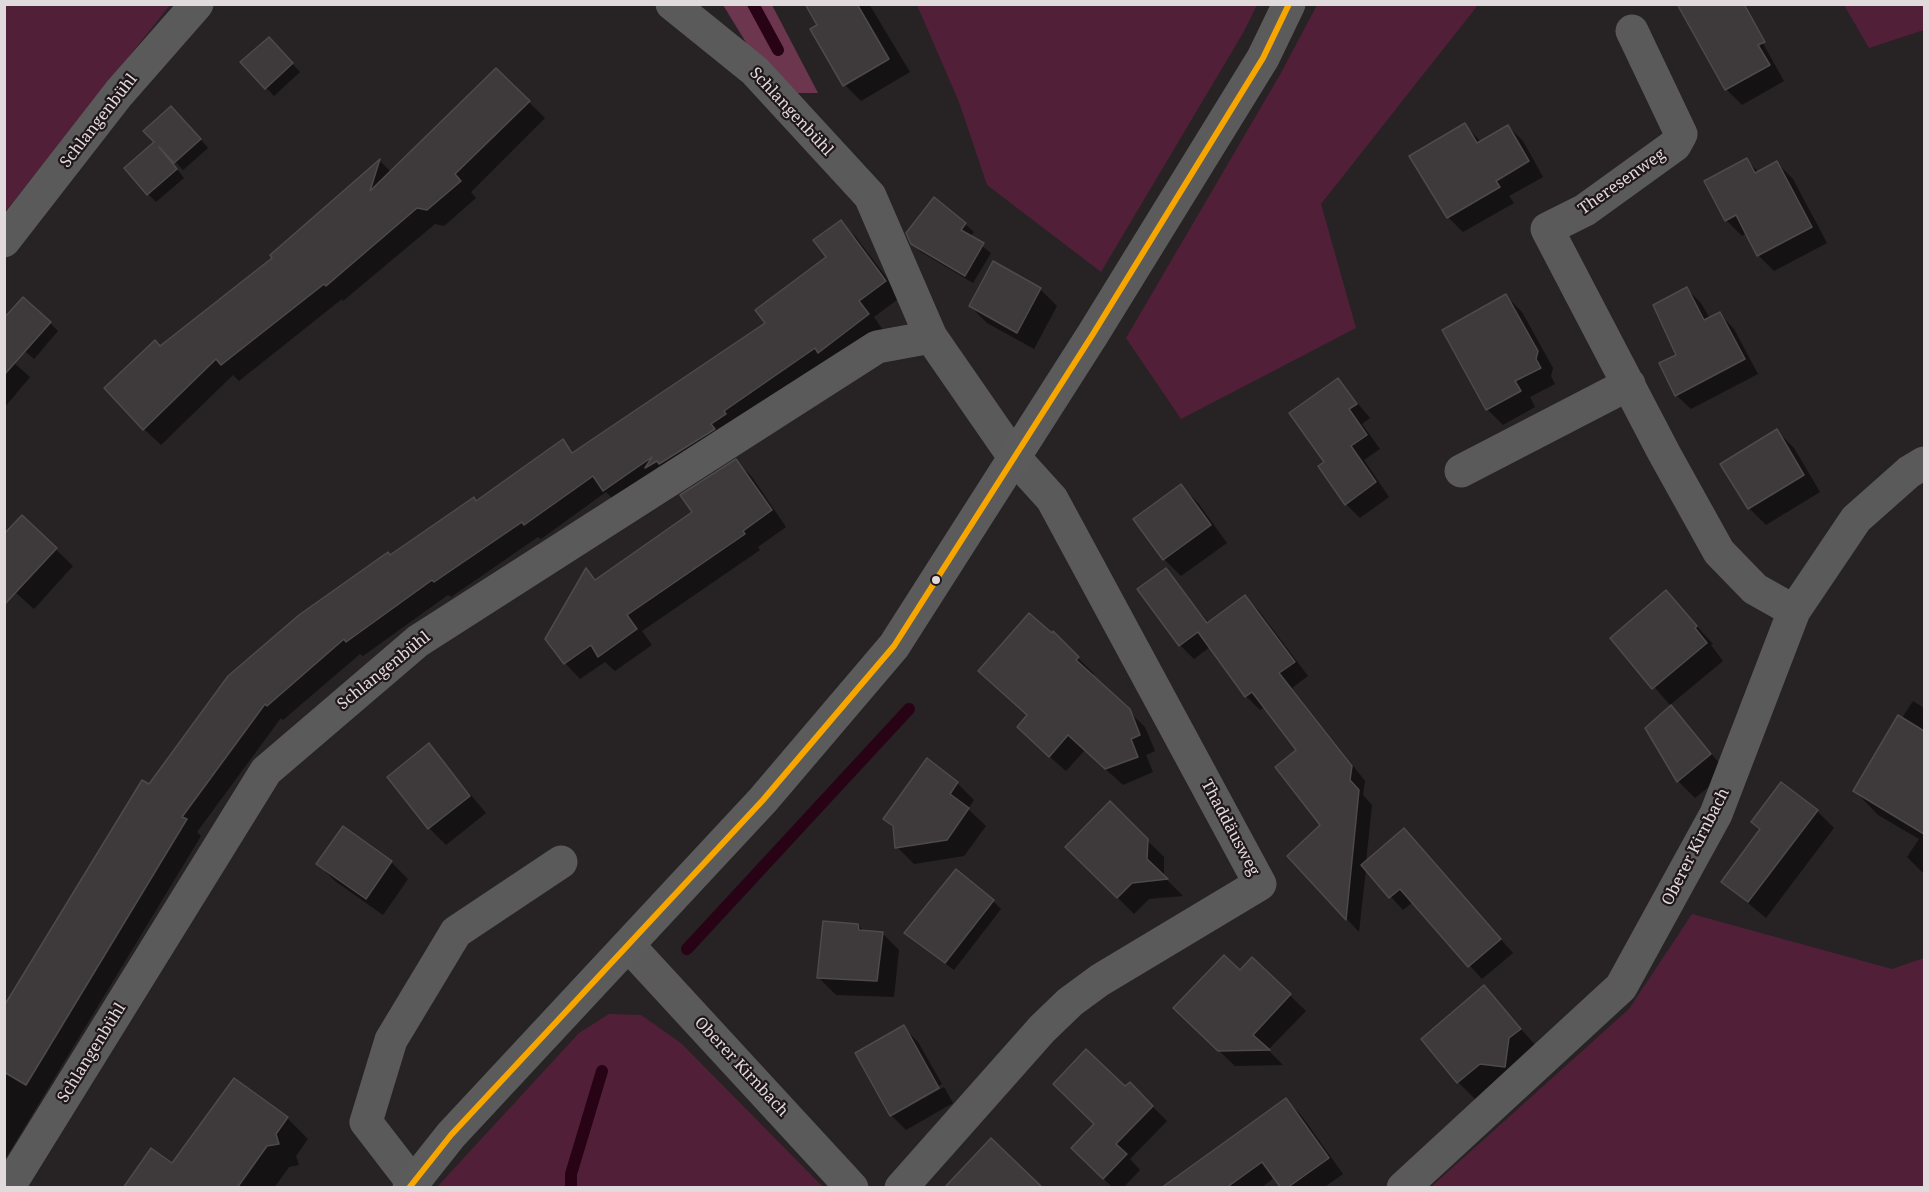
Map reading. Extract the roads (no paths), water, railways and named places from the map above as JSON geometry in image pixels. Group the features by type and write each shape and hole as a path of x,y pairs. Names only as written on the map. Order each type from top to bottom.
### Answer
{"main road":[{"path":"411,1185 451,1135 763,800 894,646 1263,58 1288,4"}],"street":[{"name":"Schlangenbühl","path":"4,241 119,93 197,4"},
{"name":"Schlangenbühl","path":"672,4 755,71 870,196 931,338 1014,457"},
{"name":"Theresenweg","path":"1632,31 1681,134 1674,145 1585,210 1547,229 1719,552 1755,589 1794,610"},
{"name":"Schlangenbühl","path":"8,1188 266,771 418,641 877,347 931,338"},
{"path":"1461,471 1629,384"},
{"name":"Thaddäusweg","path":"901,1188 1042,1029 1070,1002 1100,980 1260,884 1052,499 1014,457"},
{"name":"Oberer Kirnbach","path":"1403,1188 1621,987 1716,814 1794,610 1856,519 1909,472 1924,464"},
{"path":"411,1185 366,1122 391,1040 456,932 561,862"},
{"name":"Oberer Kirnbach","path":"629,946 852,1188"}],"waterway":[{"path":"753,4 778,50"},
{"path":"687,949 909,709"},
{"path":"571,1188 571,1174 602,1071"}]}
